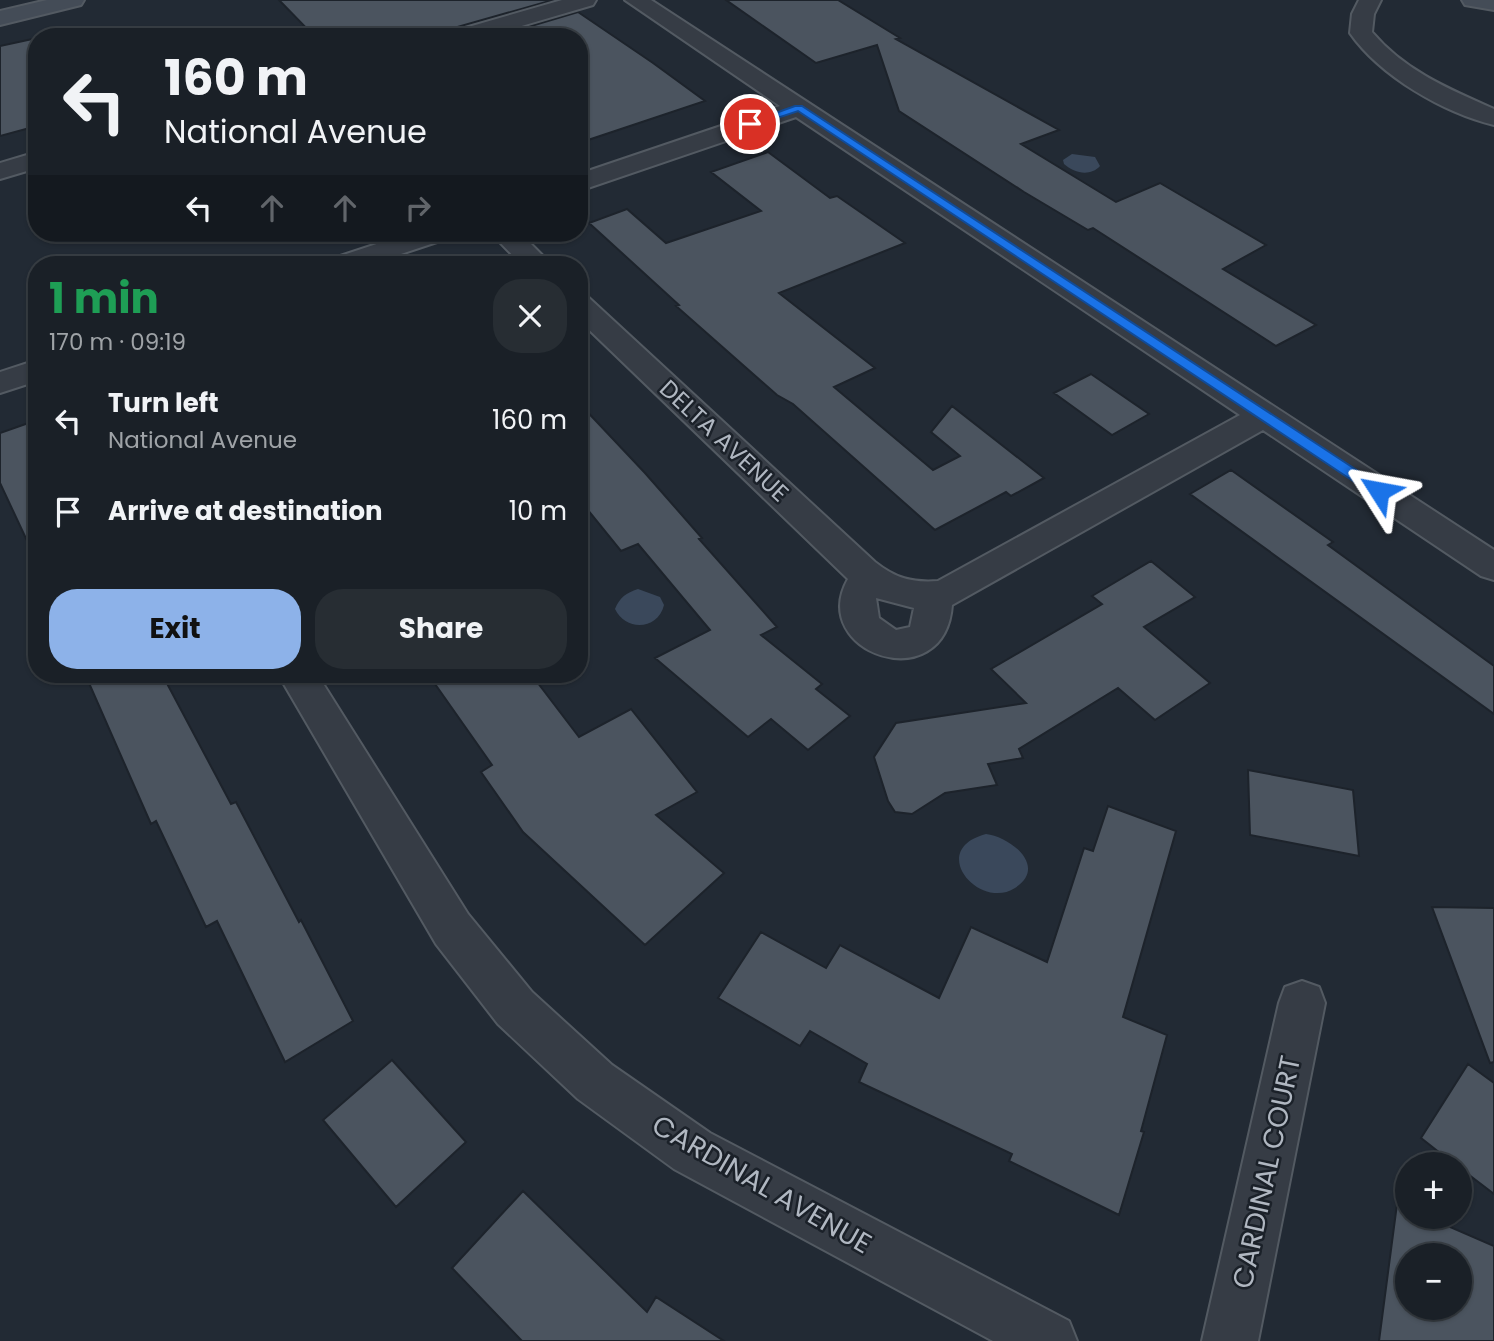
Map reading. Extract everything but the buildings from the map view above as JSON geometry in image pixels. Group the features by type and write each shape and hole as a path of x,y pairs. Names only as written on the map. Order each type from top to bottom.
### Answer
{"main road":[{"path":"0,18 73,0"},
{"path":"1473,0 1494,4"}],"street":[{"path":"490,28 585,0"},
{"path":"636,0 1494,568"},
{"path":"1370,0 1363,14 1361,33 1379,58 1414,81 1494,118"},
{"path":"588,180 799,108"},
{"path":"0,170 28,162"},
{"path":"368,256 409,242"},
{"path":"514,242 528,256"},
{"name":"DELTA AVENUE","path":"588,312 869,577 885,589 915,598 945,594 1264,415"},
{"path":"0,383 28,373"},
{"path":"869,577 858,597 859,612 867,630 883,643 908,646 928,635 935,615 934,596"},
{"name":"CARDINAL AVENUE","path":"302,683 452,929 515,1008 595,1082 692,1151 1049,1341"},
{"name":"CARDINAL COURT","path":"1230,1341 1302,1003"}],"water":[{"path":"1072,154 1095,157 1100,166 1087,173 1072,170 1063,160"},
{"path":"638,589 660,597 664,605 655,619 641,625 626,622 615,609 624,596"},
{"path":"986,834 996,836 1015,847 1027,862 1028,871 1024,880 1015,888 1001,893 987,892 965,876 960,864 960,852 969,842"}],"route":[{"path":"750,124 799,108 1379,491"}]}
